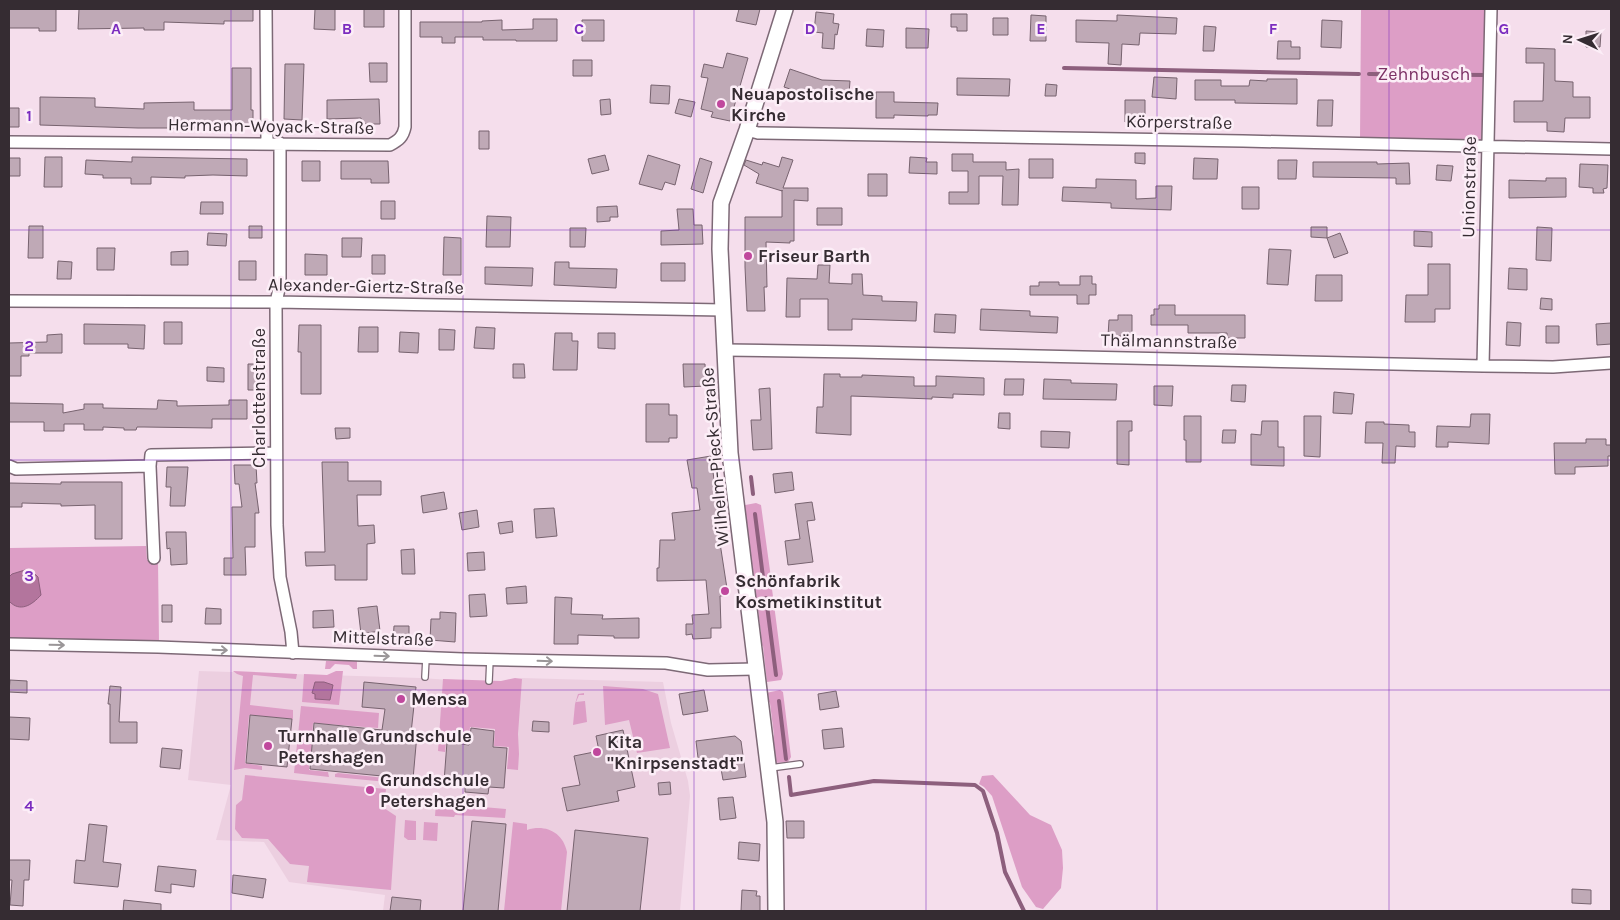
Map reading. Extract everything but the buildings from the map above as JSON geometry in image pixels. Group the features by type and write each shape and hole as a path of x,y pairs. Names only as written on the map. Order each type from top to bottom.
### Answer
{"street":[{"path":"266,9 267,143"},
{"name":"Hermann-Woyack-Straße","path":"9,142 390,145 399,140 403,135 405,127 405,9"},
{"name":"Wilhelm-Pieck-Straße","path":"776,911 775,822 730,453 720,212 785,9"},
{"name":"Unionstraße","path":"1483,366 1491,9"},
{"name":"Körperstraße","path":"747,130 758,134 1250,141 1611,149"},
{"name":"Charlottenstraße","path":"280,143 280,285 276,302 277,525 280,577 291,632 293,653"},
{"name":"Alexander-Giertz-Straße","path":"9,301 276,302 724,310"},
{"name":"Thälmannstraße","path":"725,350 1483,366 1553,366 1611,363"},
{"path":"154,558 150,455 276,453"},
{"path":"9,466 16,469 150,466"},
{"name":"Mittelstraße","path":"9,644 490,660 666,663 708,670 755,669"}],"lane":[{"path":"425,677 426,658"},
{"path":"488,680 490,660"},
{"path":"768,768 800,764"}],"shaded area":[{"path":"31,570 38,577 41,595 34,602 26,606 17,607 9,601 9,577 12,574"},
{"name":"Grundschule Petershagen","path":"199,671 420,678 498,683 521,678 663,682 671,723 688,781 690,796 680,911 383,911 385,895 289,882 264,842 216,840 231,785 188,780"},
{"path":"315,682 333,685 330,700 315,699 315,694 312,693"}],"green space":[{"name":"Zehnbusch","path":"1361,9 1488,9 1487,141 1360,140"},
{"path":"756,503 761,505 771,578 753,583 740,506"},
{"path":"146,546 147,560 158,561 159,643 9,638 9,548"},
{"path":"766,586 772,589 783,674 781,680 767,682 763,646 757,642 761,634 757,601 752,598 753,589"},
{"path":"326,661 357,661 357,669 353,669 349,665 335,664 330,669 325,669"},
{"path":"233,671 297,674 296,679 253,675 250,705 293,710 293,719 249,715 245,763 262,766 262,770 245,768 234,770 243,676"},
{"path":"336,671 343,671 339,705 302,702 304,674 327,675"},
{"path":"515,678 522,679 518,734 518,770 507,769 509,747 494,746 495,729 470,727 468,743 446,741 445,752 438,751 443,679 501,681"},
{"path":"603,686 643,689 658,694 670,748 637,753 629,720 605,725"},
{"path":"780,690 783,692 791,757 788,762 774,763 771,745 774,735 770,703 765,697 766,693"},
{"path":"584,693 584,695 579,695 576,702 585,701 587,722 573,725 575,704 578,694"},
{"path":"301,706 379,713 378,728 313,723 312,738 318,739 316,755 310,754 309,770 328,772 329,777 294,773"},
{"path":"335,774 385,778 387,782 335,777"},
{"path":"245,775 386,789 384,808 396,816 391,890 307,882 309,866 290,864 268,839 242,838 235,829 236,805 242,800"},
{"path":"993,775 1030,815 1051,825 1062,850 1061,888 1043,909 1036,907 1022,887 992,796 979,784 982,776"},
{"path":"436,803 506,809 505,818 455,815 454,817 435,816"},
{"path":"405,820 416,821 416,840 408,840 404,837"},
{"path":"424,822 438,823 437,841 423,840"},
{"path":"513,822 527,824 527,830 534,828 547,829 562,839 567,852 561,911 504,911"}],"waterway":[{"path":"1064,68 1359,74"},
{"path":"1369,74 1485,75"},
{"path":"751,477 753,494"},
{"path":"755,514 763,577"},
{"path":"766,598 776,675"},
{"path":"779,701 786,759"},
{"path":"789,777 791,795 874,781 975,785 983,791 997,833 1005,872 1024,911"}],"place":[{"name":"Neuapostolische Kirche","path":"721,104"},
{"name":"Friseur Barth","path":"748,256"},
{"name":"Schönfabrik Kosmetikinstitut","path":"725,591"},
{"name":"Mensa","path":"401,699"},
{"name":"Turnhalle Grundschule Petershagen","path":"268,746"},
{"name":"Kita \"Knirpsenstadt\"","path":"597,752"},
{"name":"Grundschule Petershagen","path":"370,790"}]}
